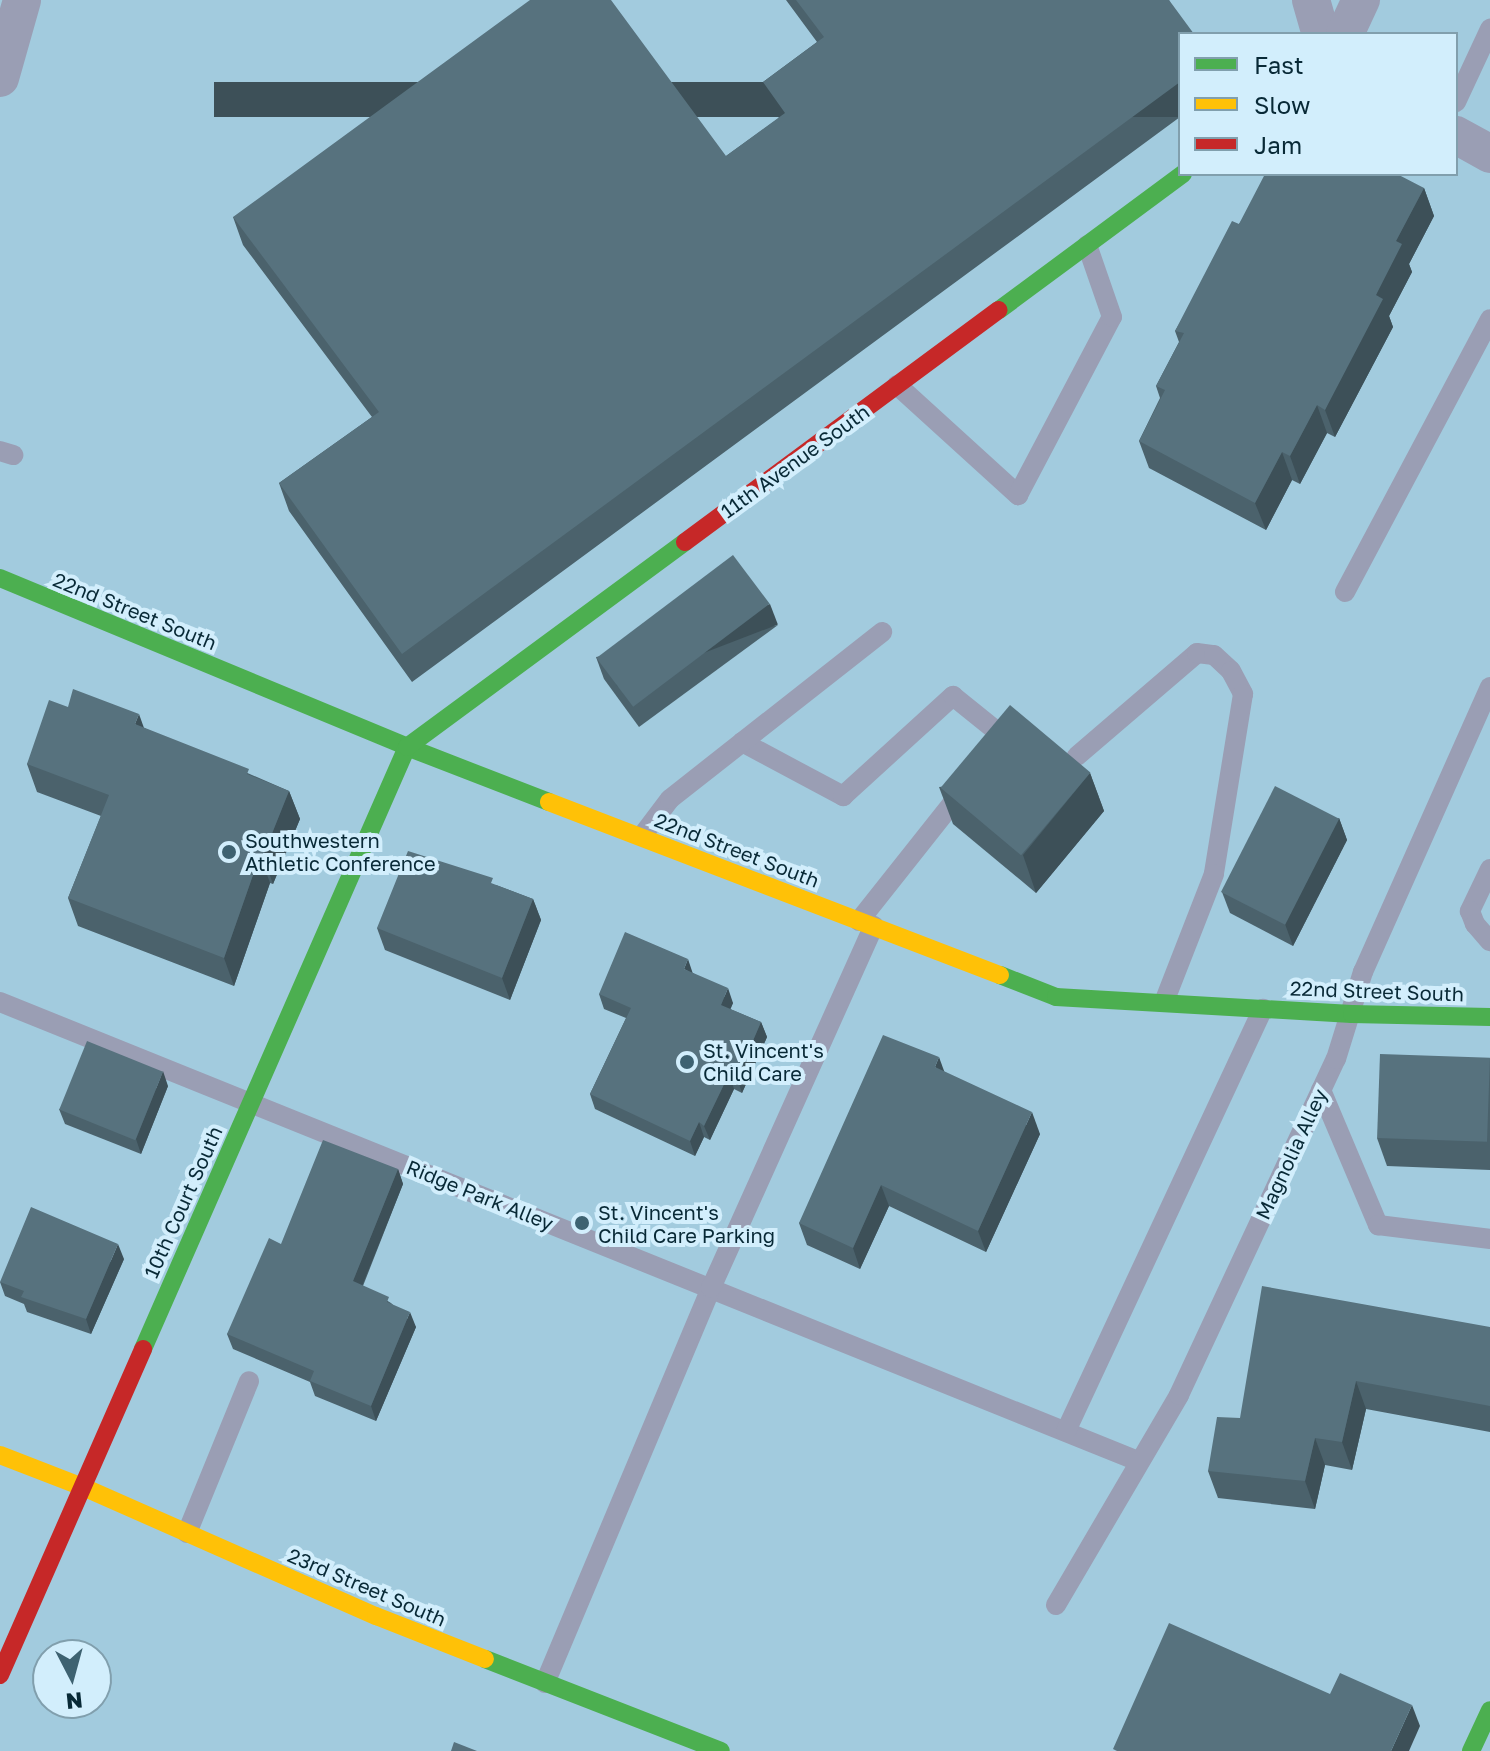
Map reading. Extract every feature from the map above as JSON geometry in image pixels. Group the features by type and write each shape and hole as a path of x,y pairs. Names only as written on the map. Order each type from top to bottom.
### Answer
{"street":[{"path":"3,57 22,0"},
{"path":"1311,0 1320,32"},
{"path":"1346,32 1361,0"},
{"path":"1458,136 1490,154"},
{"name":"11th Avenue South","path":"407,747 1180,176"},
{"name":"22nd Street South","path":"0,578 407,747 1056,997 1352,1014 1490,1016"},
{"name":"10th Court South","path":"0,1675 407,747"},
{"name":"23rd Street South","path":"0,1455 83,1487 376,1616 721,1751"},
{"path":"1471,1751 1490,1710"}],"lane":[{"path":"1458,98 1489,31"},
{"path":"897,385 1018,495 1112,317 1087,245"},
{"path":"1345,592 1490,319"},
{"path":"642,836 670,799 882,632"},
{"path":"1077,756 1197,653 1214,655 1223,663 1243,694 1214,874 1164,1002"},
{"name":"Magnolia Alley","path":"1056,1605 1100,1535 1138,1461 1179,1395 1321,1090 1352,1014 1363,972 1490,687"},
{"path":"545,1683 866,924 1005,738 953,696 843,796 742,742"},
{"path":"1490,869 1470,911 1475,924 1490,941"},
{"name":"Ridge Park Alley","path":"0,1002 1138,1461"},
{"path":"1066,1431 1263,1009"},
{"path":"1321,1090 1378,1225 1490,1239"},
{"path":"187,1533 249,1381"}],"building":[{"path":"530,0 611,0 726,156 785,113 763,82 824,37 796,0 1169,0 1193,32 1178,32 1178,83 402,654 279,483 379,412 233,217"},
{"path":"1264,176 1401,176 1424,188 1396,241 1402,244 1376,295 1383,299 1325,410 1317,405 1290,456 1282,452 1255,503 1139,441 1165,390 1156,386 1184,333 1175,331 1232,221 1239,224"},
{"path":"733,555 770,604 633,707 596,658"},
{"name":"Southwestern Athletic Conference","path":"73,689 139,714 135,724 249,769 247,774 289,791 263,856 260,855 224,958 68,898 109,795 27,764 49,700 68,707"},
{"path":"1010,705 1090,772 1021,855 941,788"},
{"path":"1275,786 1339,819 1285,925 1221,892"},
{"path":"408,851 493,878 491,883 533,899 502,978 377,928"},
{"name":"St. Vincent's Child Care","path":"625,932 688,959 684,969 728,988 721,1005 761,1022 737,1078 729,1074 704,1126 699,1122 690,1141 590,1094 631,1008 599,994"},
{"path":"883,1035 939,1057 935,1067 1032,1112 978,1231 881,1185 853,1248 799,1223"},
{"path":"87,1041 163,1072 135,1140 59,1110"},
{"path":"1380,1054 1490,1058 1487,1142 1377,1138"},
{"path":"323,1140 398,1169 353,1281 389,1297 387,1302 410,1312 371,1406 310,1381 314,1371 227,1334 269,1238 281,1244"},
{"path":"31,1207 118,1244 86,1319 21,1297 24,1291 0,1282"},
{"path":"1262,1286 1490,1327 1490,1406 1356,1381 1342,1442 1315,1438 1305,1481 1208,1471 1217,1417 1240,1418"},
{"path":"1169,1623 1330,1694 1340,1673 1412,1705 1391,1751 1117,1751 1113,1749"},
{"path":"454,1742 477,1751 451,1751"}],"traffic: fast":[{"path":"999,310 1180,176"},
{"path":"143,1349 407,747 685,542"},
{"path":"0,578 407,747 549,802"},
{"path":"1000,975 1056,997 1352,1014 1490,1017"},
{"path":"485,1659 721,1751"},
{"path":"1471,1751 1490,1710"}],"traffic: slow":[{"path":"549,802 1000,975"},
{"path":"0,1455 83,1487 376,1616 485,1659"}],"traffic: jam":[{"path":"685,542 999,310"},
{"path":"0,1675 143,1349"}],"place":[{"name":"Southwestern Athletic Conference","path":"229,852"},
{"name":"St. Vincent's Child Care","path":"687,1062"},
{"name":"St. Vincent's Child Care Parking","path":"582,1223"}]}
